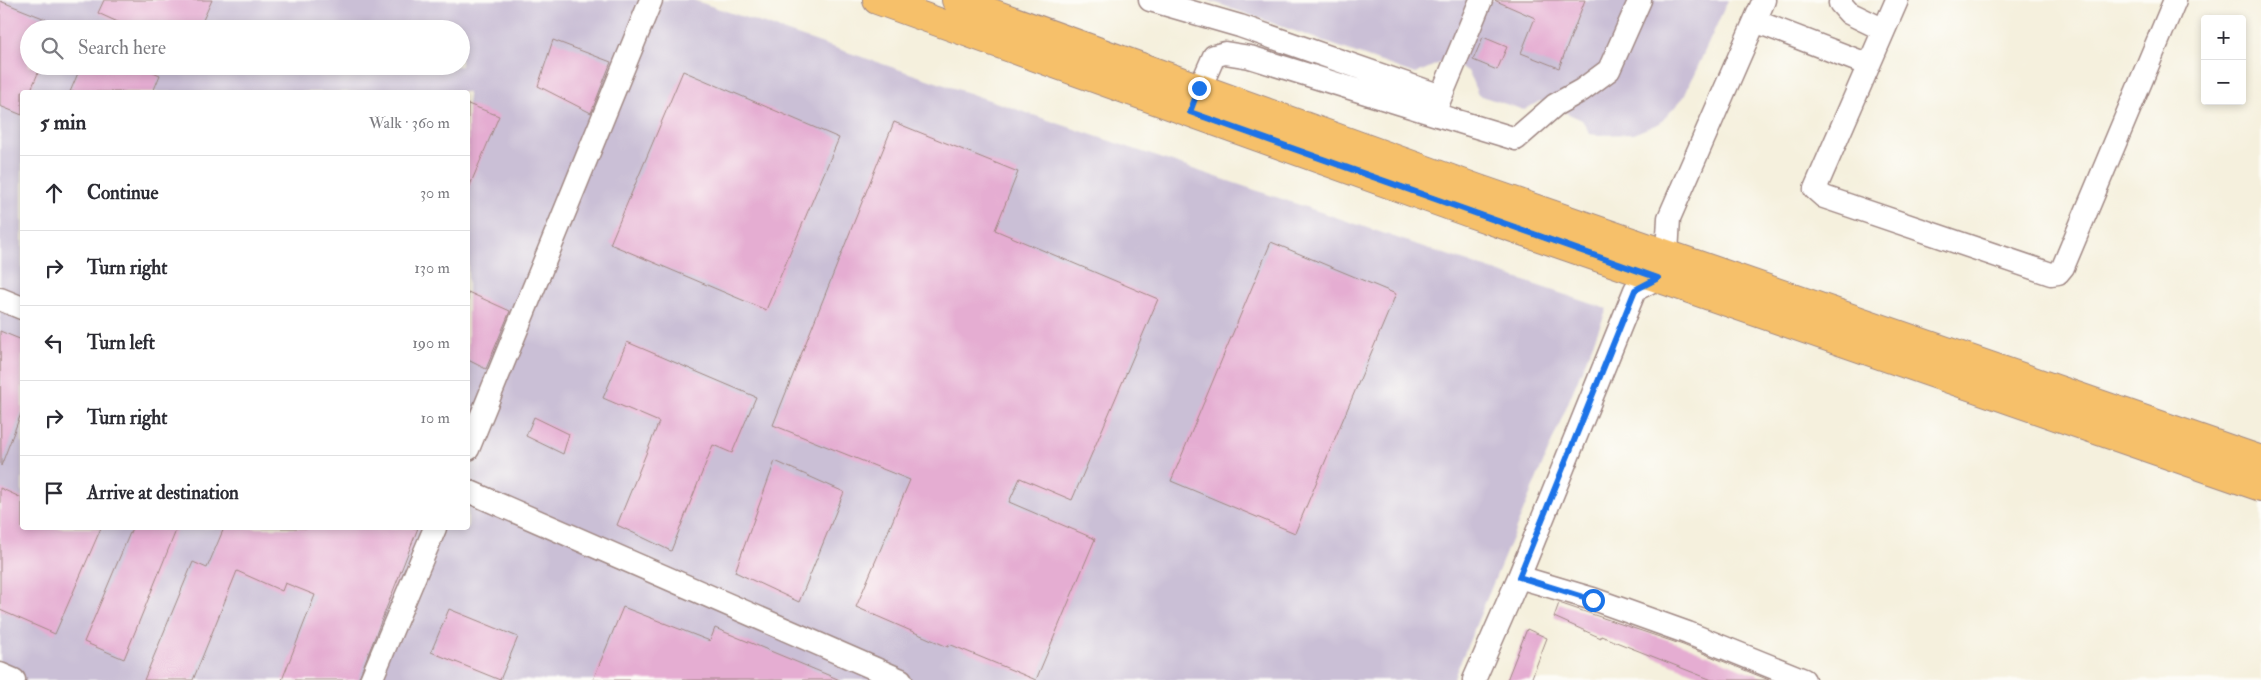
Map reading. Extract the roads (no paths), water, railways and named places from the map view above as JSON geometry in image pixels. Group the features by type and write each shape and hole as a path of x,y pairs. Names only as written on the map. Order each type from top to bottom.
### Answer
{"main road":[{"path":"877,0 1194,100 1663,266 2261,487"},
{"path":"956,0 1194,100"},
{"path":"1663,266 2261,460"}],"street":[{"path":"470,444 651,0"},
{"path":"1150,0 1240,26 1437,105 1516,139 1555,105 1582,90 1610,70 1640,0"},
{"path":"1437,105 1481,0"},
{"path":"1474,680 1519,577 1635,290 1663,266 1669,218 1764,0"},
{"path":"1841,0 1840,3 1849,13 1884,30"},
{"path":"1897,0 1816,189 1824,197 2051,274 2058,273 2175,0"},
{"path":"1755,21 1869,65"},
{"path":"1194,100 1214,56 1225,53 1250,57 1437,105"},
{"path":"0,299 20,307"},
{"path":"470,493 901,680"},
{"path":"371,680 434,530"},
{"path":"1519,577 1688,633 1804,680"},
{"path":"0,674 14,680"}]}
